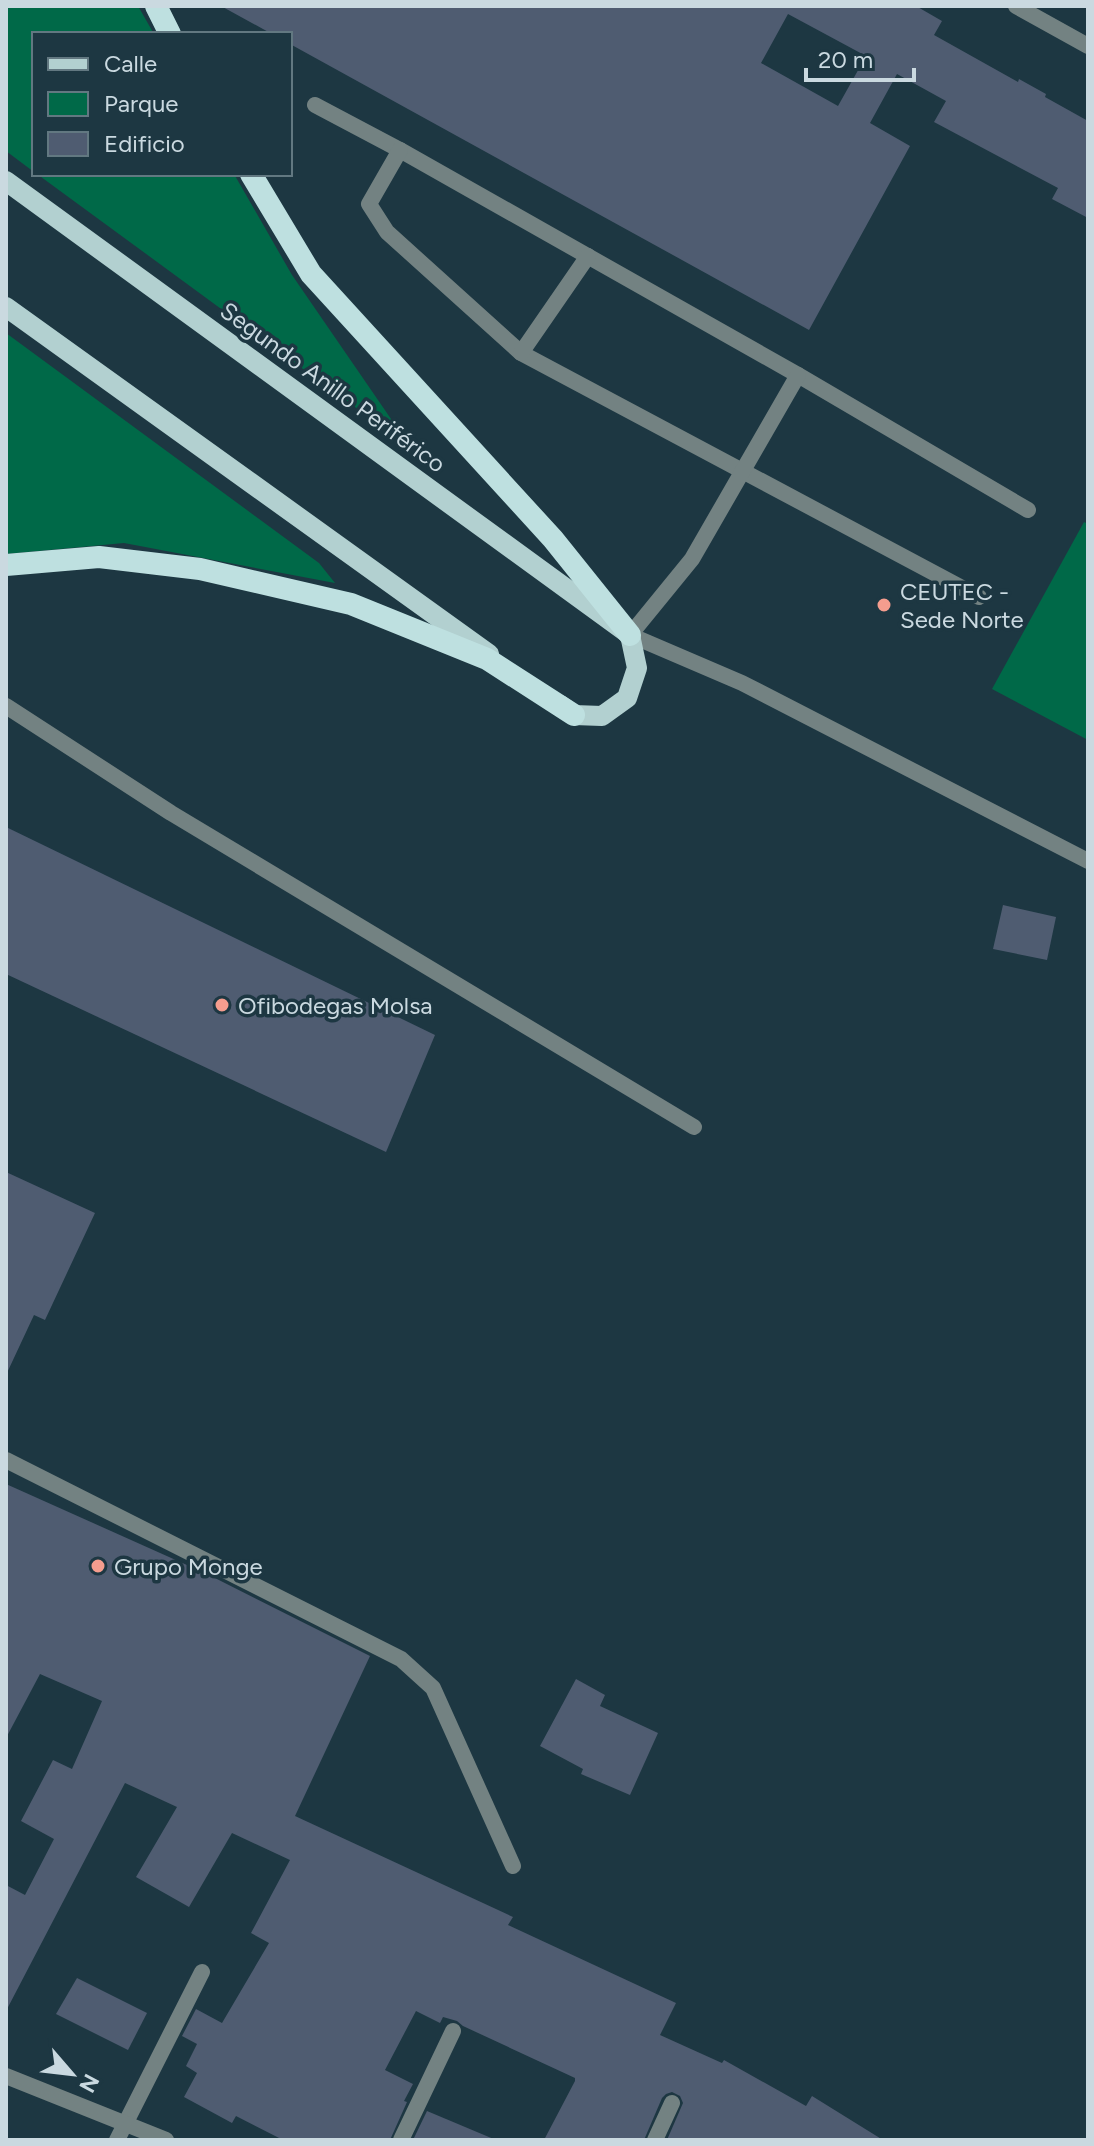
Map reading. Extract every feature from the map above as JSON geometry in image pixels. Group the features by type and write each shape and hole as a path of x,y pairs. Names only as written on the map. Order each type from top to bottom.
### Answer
{"highway":[{"path":"156,6 169,32"},
{"path":"252,176 311,274 553,539 630,635"},
{"path":"6,565 99,557 200,569 351,604 487,659 574,715"}],"main road":[{"name":"Segundo Anillo Periférico","path":"6,181 630,635"},
{"path":"6,307 574,715 602,716 627,698 637,668 630,635"}],"street":[{"path":"1016,6 1088,46"},
{"path":"315,105 798,375 1028,510"},
{"path":"400,150 369,204 387,232 521,353 979,597"},
{"path":"521,353 588,256"},
{"path":"798,375 692,559 630,635 742,683 1088,861"},
{"path":"6,706 171,813 694,1127"},
{"path":"6,1460 401,1659 433,1688 513,1866"},
{"path":"117,2140 202,1972"},
{"path":"401,2140 453,2031"},
{"path":"6,2076 166,2140"},
{"path":"655,2140 672,2103"}],"green space":[{"path":"6,6 138,6 153,32 32,32 32,170 6,151"},
{"path":"40,176 235,176 292,275 411,448"},
{"path":"6,333 319,563 335,583 124,543 6,554"},
{"path":"1084,522 1088,524 1088,740 992,689"}],"building":[{"path":"221,6 916,6 942,21 934,35 1018,82 1019,79 1046,94 1045,97 1088,121 1088,218 1052,199 1058,188 934,122 946,101 897,74 870,123 910,146 809,330 292,45 292,32 268,32","holes":["788,14 866,56 838,106 761,63"]},
{"name":"Ofibodegas Molsa","path":"6,827 435,1035 386,1152 6,974"},
{"path":"1003,905 1056,917 1047,960 993,949"},
{"path":"6,1172 95,1213 45,1320 34,1315 6,1375"},
{"path":"6,1484 207,1574 370,1656 295,1816 513,1917 508,1925 676,2003 660,2035 722,2063 724,2060 806,2106 812,2096 883,2140 667,2140 683,2103 680,2096 672,2092 662,2098 644,2140 544,2140 575,2078 457,2021 443,2017 440,2023 416,2011 385,2070 413,2084 390,2140 283,2140 236,2116 232,2123 184,2097 197,2073 186,2066 197,2044 182,2036 196,2009 222,2023 269,1943 251,1933 290,1860 232,1833 189,1907 136,1877 177,1807 125,1783 6,2011 6,1885 25,1895 54,1839 21,1821 53,1760 72,1769 102,1701 40,1674 6,1738"},
{"path":"576,1679 605,1695 600,1706 658,1733 630,1795 581,1774 583,1769 540,1746"},
{"path":"77,1978 147,2013 128,2050 56,2014"},
{"path":"427,2111 496,2140 413,2140"}],"place":[{"name":"CEUTEC - Sede Norte","path":"884,605"},
{"name":"Ofibodegas Molsa","path":"222,1005"},
{"name":"Grupo Monge","path":"98,1566"}]}
